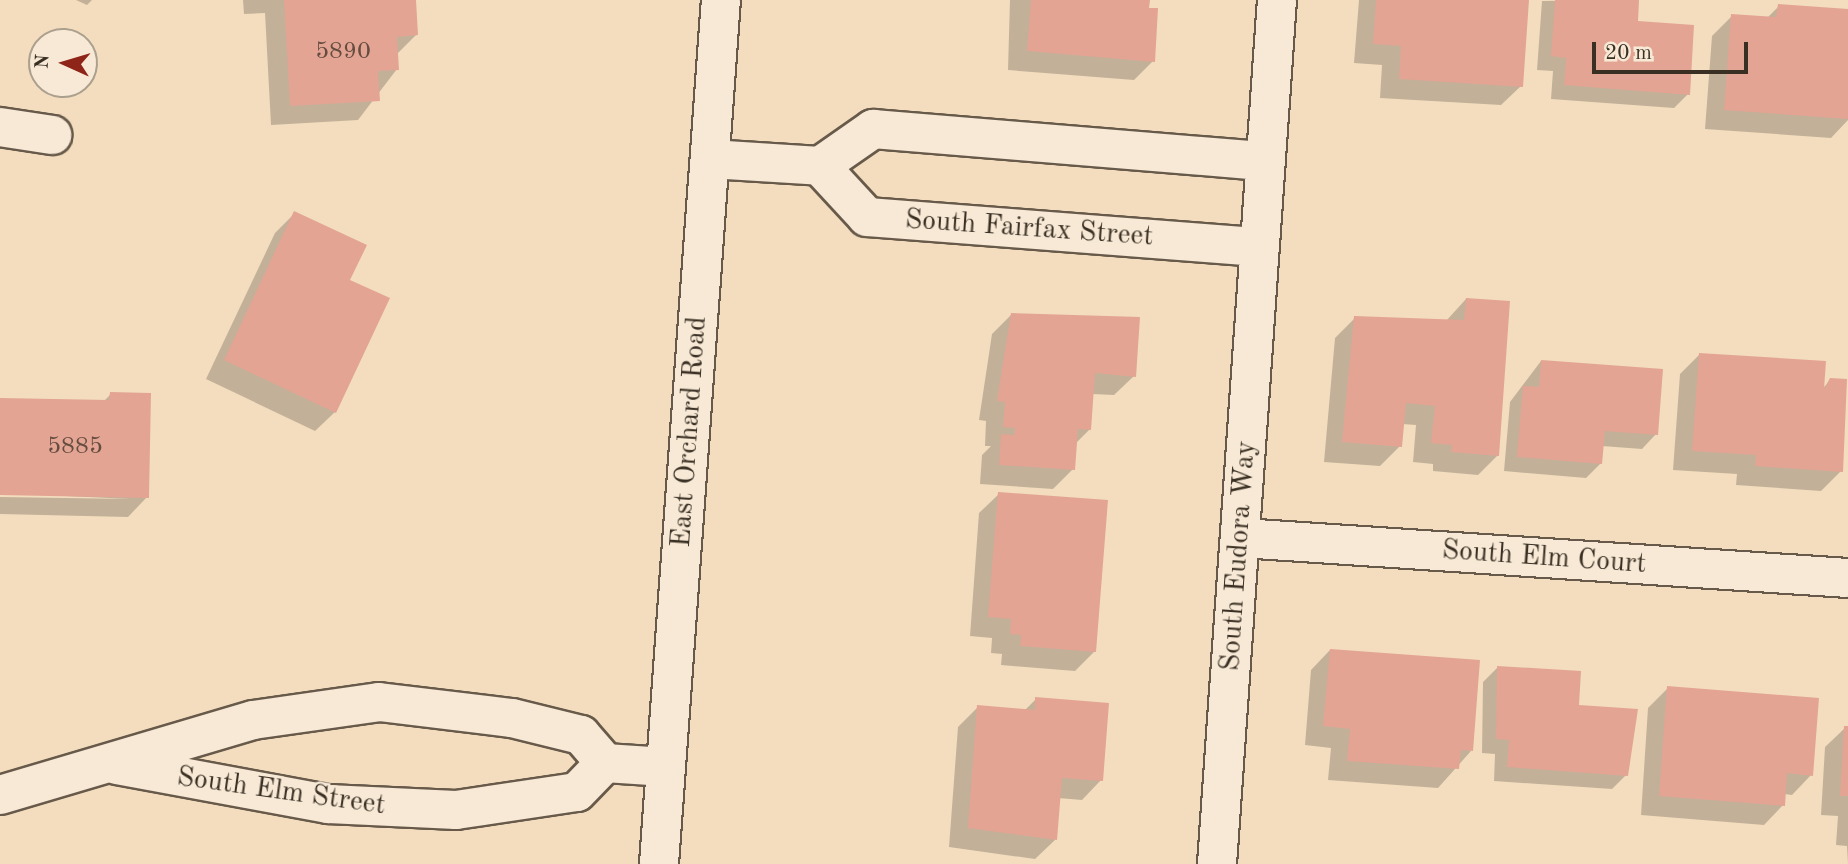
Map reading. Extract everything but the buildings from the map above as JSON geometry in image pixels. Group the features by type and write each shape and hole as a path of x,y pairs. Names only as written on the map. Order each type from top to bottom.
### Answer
{"street":[{"name":"East Orchard Road","path":"659,864 721,0"},
{"name":"South Eudora Way","path":"1217,864 1277,0"},
{"path":"0,127 52,135"},
{"path":"710,159 820,166 873,129 1265,161"},
{"name":"South Fairfax Street","path":"820,166 867,217 1259,247"},
{"name":"South Elm Court","path":"1241,537 1848,578"},
{"name":"South Elm Street","path":"0,795 112,764 253,720 379,702 436,706 581,735 605,764 578,792 456,810 328,804 112,764"},
{"path":"605,764 666,767"}]}
